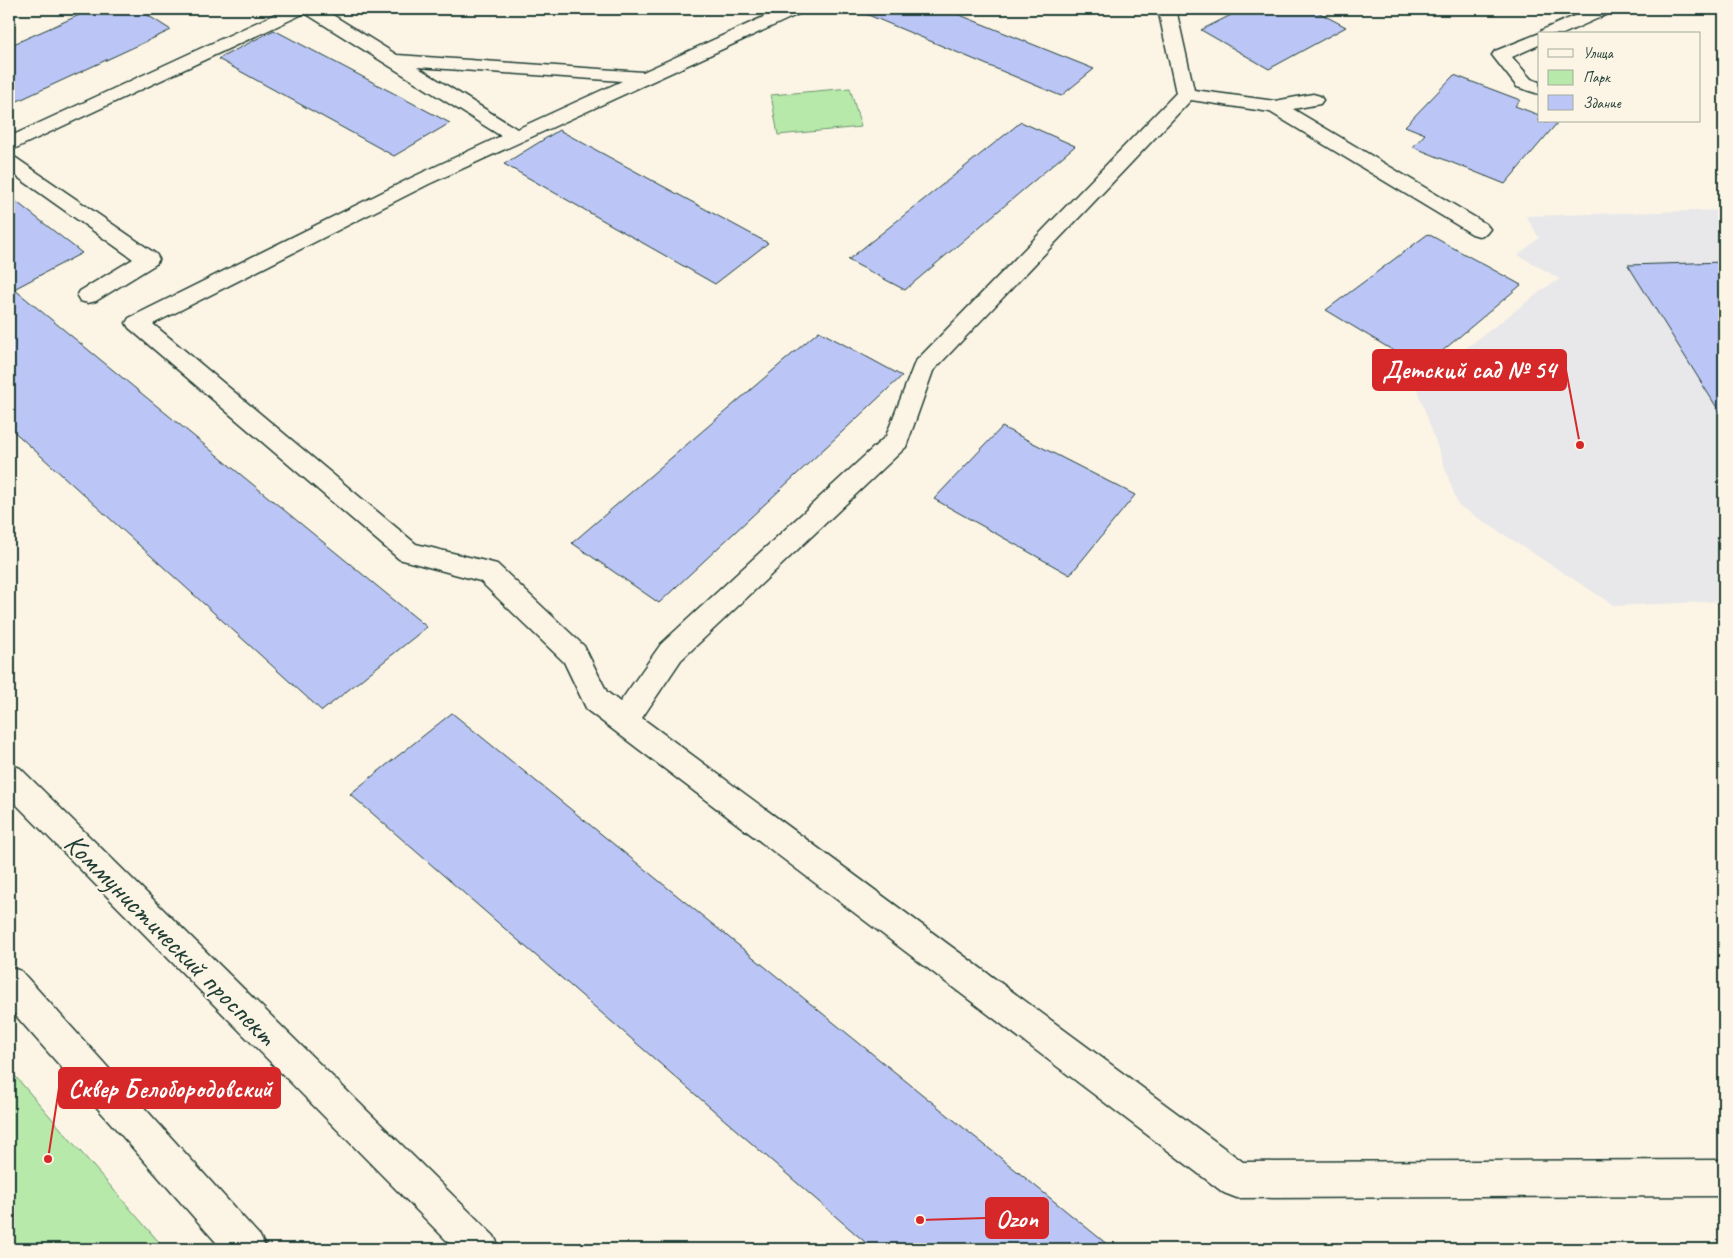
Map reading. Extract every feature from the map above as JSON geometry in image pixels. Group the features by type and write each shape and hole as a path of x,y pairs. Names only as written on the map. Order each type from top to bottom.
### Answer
{"main road":[{"path":"9,144 300,9"},
{"path":"311,9 516,137"},
{"path":"795,9 422,180 137,323 408,552 488,572 574,654 597,701 1237,1180 1724,1178"},
{"path":"1167,9 1186,94"},
{"path":"1552,32 1604,9"},
{"path":"1538,38 1501,55 1524,83 1538,88"},
{"path":"393,60 646,77"},
{"path":"1186,94 1275,107 1313,100"},
{"path":"623,721 671,652 896,440 923,368 1186,94"},
{"path":"1275,107 1479,229"},
{"path":"9,162 148,259 88,296"},
{"name":"Коммунистический проспект","path":"9,777 481,1249"},
{"path":"9,983 247,1249"}],"shaded area":[{"path":"1724,210 1724,601 1615,606 1458,505 1416,386 1545,288 1560,279 1518,255 1539,238 1526,216"}],"green space":[{"path":"850,88 861,127 778,135 771,95"},
{"path":"9,1069 165,1249 9,1249"}],"building":[{"path":"93,9 138,9 171,30 9,105 9,46"},
{"path":"854,9 945,9 1094,69 1061,96"},
{"path":"1243,9 1312,9 1346,27 1269,69 1201,30"},
{"path":"274,30 450,123 394,156 218,59"},
{"path":"1454,75 1520,100 1515,106 1538,115 1538,122 1558,122 1505,184 1413,147 1425,134 1405,126"},
{"path":"1021,122 1075,146 905,290 848,260"},
{"path":"559,130 768,243 715,284 504,164"},
{"path":"9,196 82,253 14,289 427,627 322,711 9,427"},
{"path":"1428,234 1521,285 1422,368 1326,310"},
{"path":"1724,262 1724,419 1628,265"},
{"path":"819,331 902,376 659,603 572,543"},
{"path":"1002,427 1135,495 1070,575 934,499"},
{"path":"452,713 1113,1249 873,1249 350,794"}],"place":[{"name":"Детский сад № 54","path":"1580,445"},
{"name":"Сквер Белобородовский","path":"48,1159"},
{"name":"Ozon","path":"920,1220"}]}
